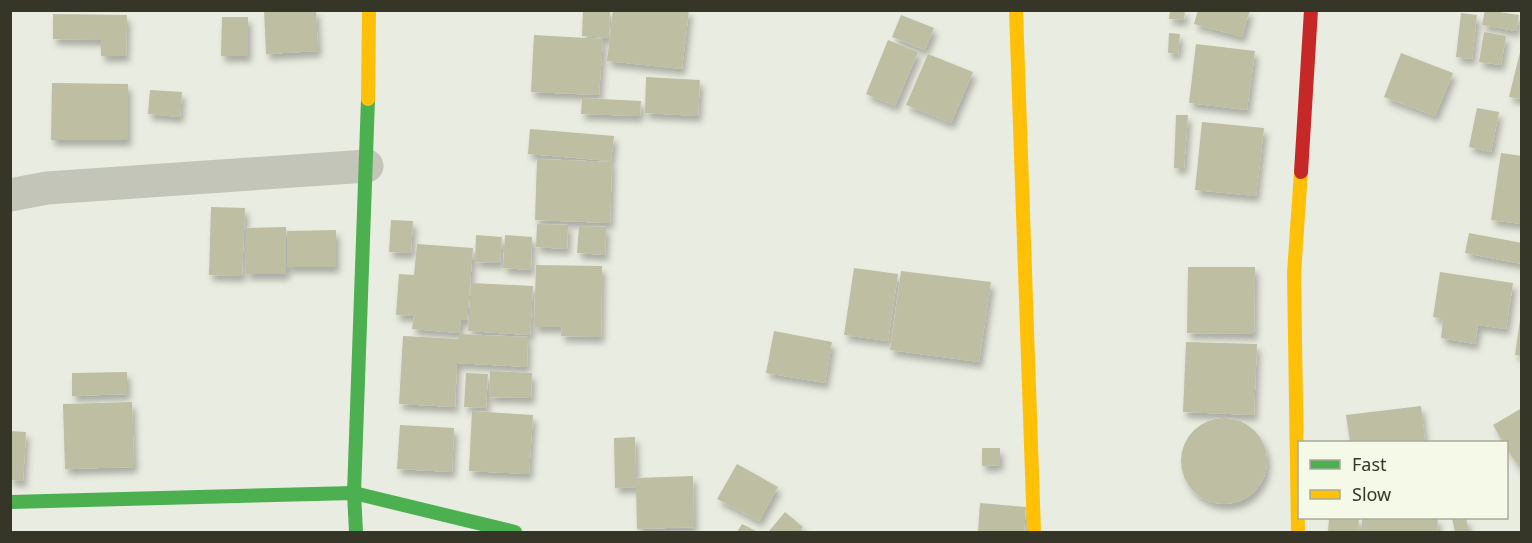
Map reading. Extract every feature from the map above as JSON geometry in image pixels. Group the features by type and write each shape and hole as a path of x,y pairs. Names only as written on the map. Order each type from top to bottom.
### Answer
{"street":[{"path":"356,532 354,493 367,166 369,10"},
{"path":"1016,10 1034,532"},
{"path":"1298,532 1294,273 1311,10"},
{"path":"10,195 47,188 367,166"},
{"path":"10,502 354,493 515,532"}],"building":[{"path":"264,10 316,10 318,51 266,54"},
{"path":"583,10 610,10 609,38 582,36"},
{"path":"613,10 689,10 682,69 607,61"},
{"path":"1170,10 1185,10 1184,20 1169,19"},
{"path":"1198,10 1250,10 1242,37 1194,24"},
{"path":"1485,10 1519,15 1516,31 1482,25"},
{"path":"1461,13 1477,15 1472,59 1456,57"},
{"path":"53,14 127,15 126,56 101,56 101,40 53,39"},
{"path":"901,15 934,28 925,50 892,37"},
{"path":"222,17 248,17 248,56 221,56"},
{"path":"1484,32 1506,36 1501,65 1479,62"},
{"path":"1169,33 1180,34 1178,54 1168,53"},
{"path":"534,35 603,39 599,95 531,92"},
{"path":"888,40 918,52 895,106 866,94"},
{"path":"1196,44 1255,51 1247,110 1189,103"},
{"path":"1522,44 1522,99 1509,97"},
{"path":"1401,53 1453,73 1435,116 1384,97"},
{"path":"928,54 973,72 951,123 906,105"},
{"path":"646,77 700,80 698,116 645,113"},
{"path":"52,83 128,84 128,140 51,140"},
{"path":"150,90 182,92 180,117 148,114"},
{"path":"582,98 641,101 640,116 581,114"},
{"path":"1477,108 1499,112 1491,152 1469,147"},
{"path":"1176,115 1188,115 1184,168 1174,168"},
{"path":"1202,122 1264,128 1256,196 1195,190"},
{"path":"530,129 614,136 611,161 528,154"},
{"path":"1501,153 1522,156 1522,224 1491,220"},
{"path":"537,159 612,162 610,223 535,220"},
{"path":"211,207 245,208 242,276 209,275"},
{"path":"391,220 413,221 411,253 389,252"},
{"path":"537,224 568,225 567,249 536,247"},
{"path":"579,226 606,227 605,255 577,253"},
{"path":"286,227 286,274 246,274 246,228"},
{"path":"336,230 336,267 287,267 287,231"},
{"path":"1469,233 1522,243 1522,264 1465,253"},
{"path":"476,235 502,237 500,263 475,262"},
{"path":"505,235 532,237 531,270 503,268"},
{"path":"417,244 473,248 467,320 461,320 459,333 412,329 414,316 396,315 399,274 414,275"},
{"path":"536,265 602,266 601,337 561,336 562,327 534,327"},
{"path":"1188,267 1255,267 1254,334 1187,333"},
{"path":"854,268 898,274 888,341 844,335"},
{"path":"901,271 991,282 979,362 890,350"},
{"path":"1440,272 1513,283 1506,329 1478,325 1475,344 1441,338 1443,319 1433,317"},
{"path":"471,283 533,286 530,335 468,331"},
{"path":"1520,320 1522,321 1522,356 1515,355"},
{"path":"774,331 832,342 825,383 766,373"},
{"path":"459,334 528,337 527,367 457,363 455,407 399,404 403,336 459,339"},
{"path":"1186,342 1257,344 1254,415 1183,412"},
{"path":"490,371 532,373 531,398 489,397"},
{"path":"127,372 127,394 72,396 72,373"},
{"path":"466,373 488,374 486,408 464,407"},
{"path":"132,402 134,467 65,469 63,404"},
{"path":"1421,406 1425,441 1350,441 1346,415"},
{"path":"1522,408 1522,471 1508,451 1508,441 1502,441 1493,425"},
{"path":"472,411 533,415 529,474 469,471"},
{"path":"1224,418 1241,421 1255,430 1264,444 1267,461 1264,478 1255,492 1241,501 1224,504 1207,501 1193,492 1184,478 1181,461 1184,444 1193,430 1207,421"},
{"path":"400,425 454,428 452,472 397,469"},
{"path":"10,431 26,432 23,481 10,480"},
{"path":"635,437 636,478 693,476 694,527 637,529 636,487 615,488 614,438"},
{"path":"982,448 1000,448 1000,465 982,466"},
{"path":"737,464 778,487 759,521 717,499"},
{"path":"980,503 1026,507 1024,532 978,532"},
{"path":"785,512 803,527 798,532 769,531"},
{"path":"1329,519 1359,519 1358,532 1328,532"},
{"path":"1362,519 1438,519 1437,532 1361,532"},
{"path":"1452,519 1466,519 1469,532 1455,532"},
{"path":"742,524 758,532 737,532"}],"traffic: fast":[{"path":"356,532 354,493 368,99"},
{"path":"10,502 354,493 515,532"}],"traffic: slow":[{"path":"368,99 369,10"},
{"path":"1016,10 1034,532"},
{"path":"1298,532 1294,273 1301,172"}],"traffic: jam":[{"path":"1301,172 1311,10"}]}
